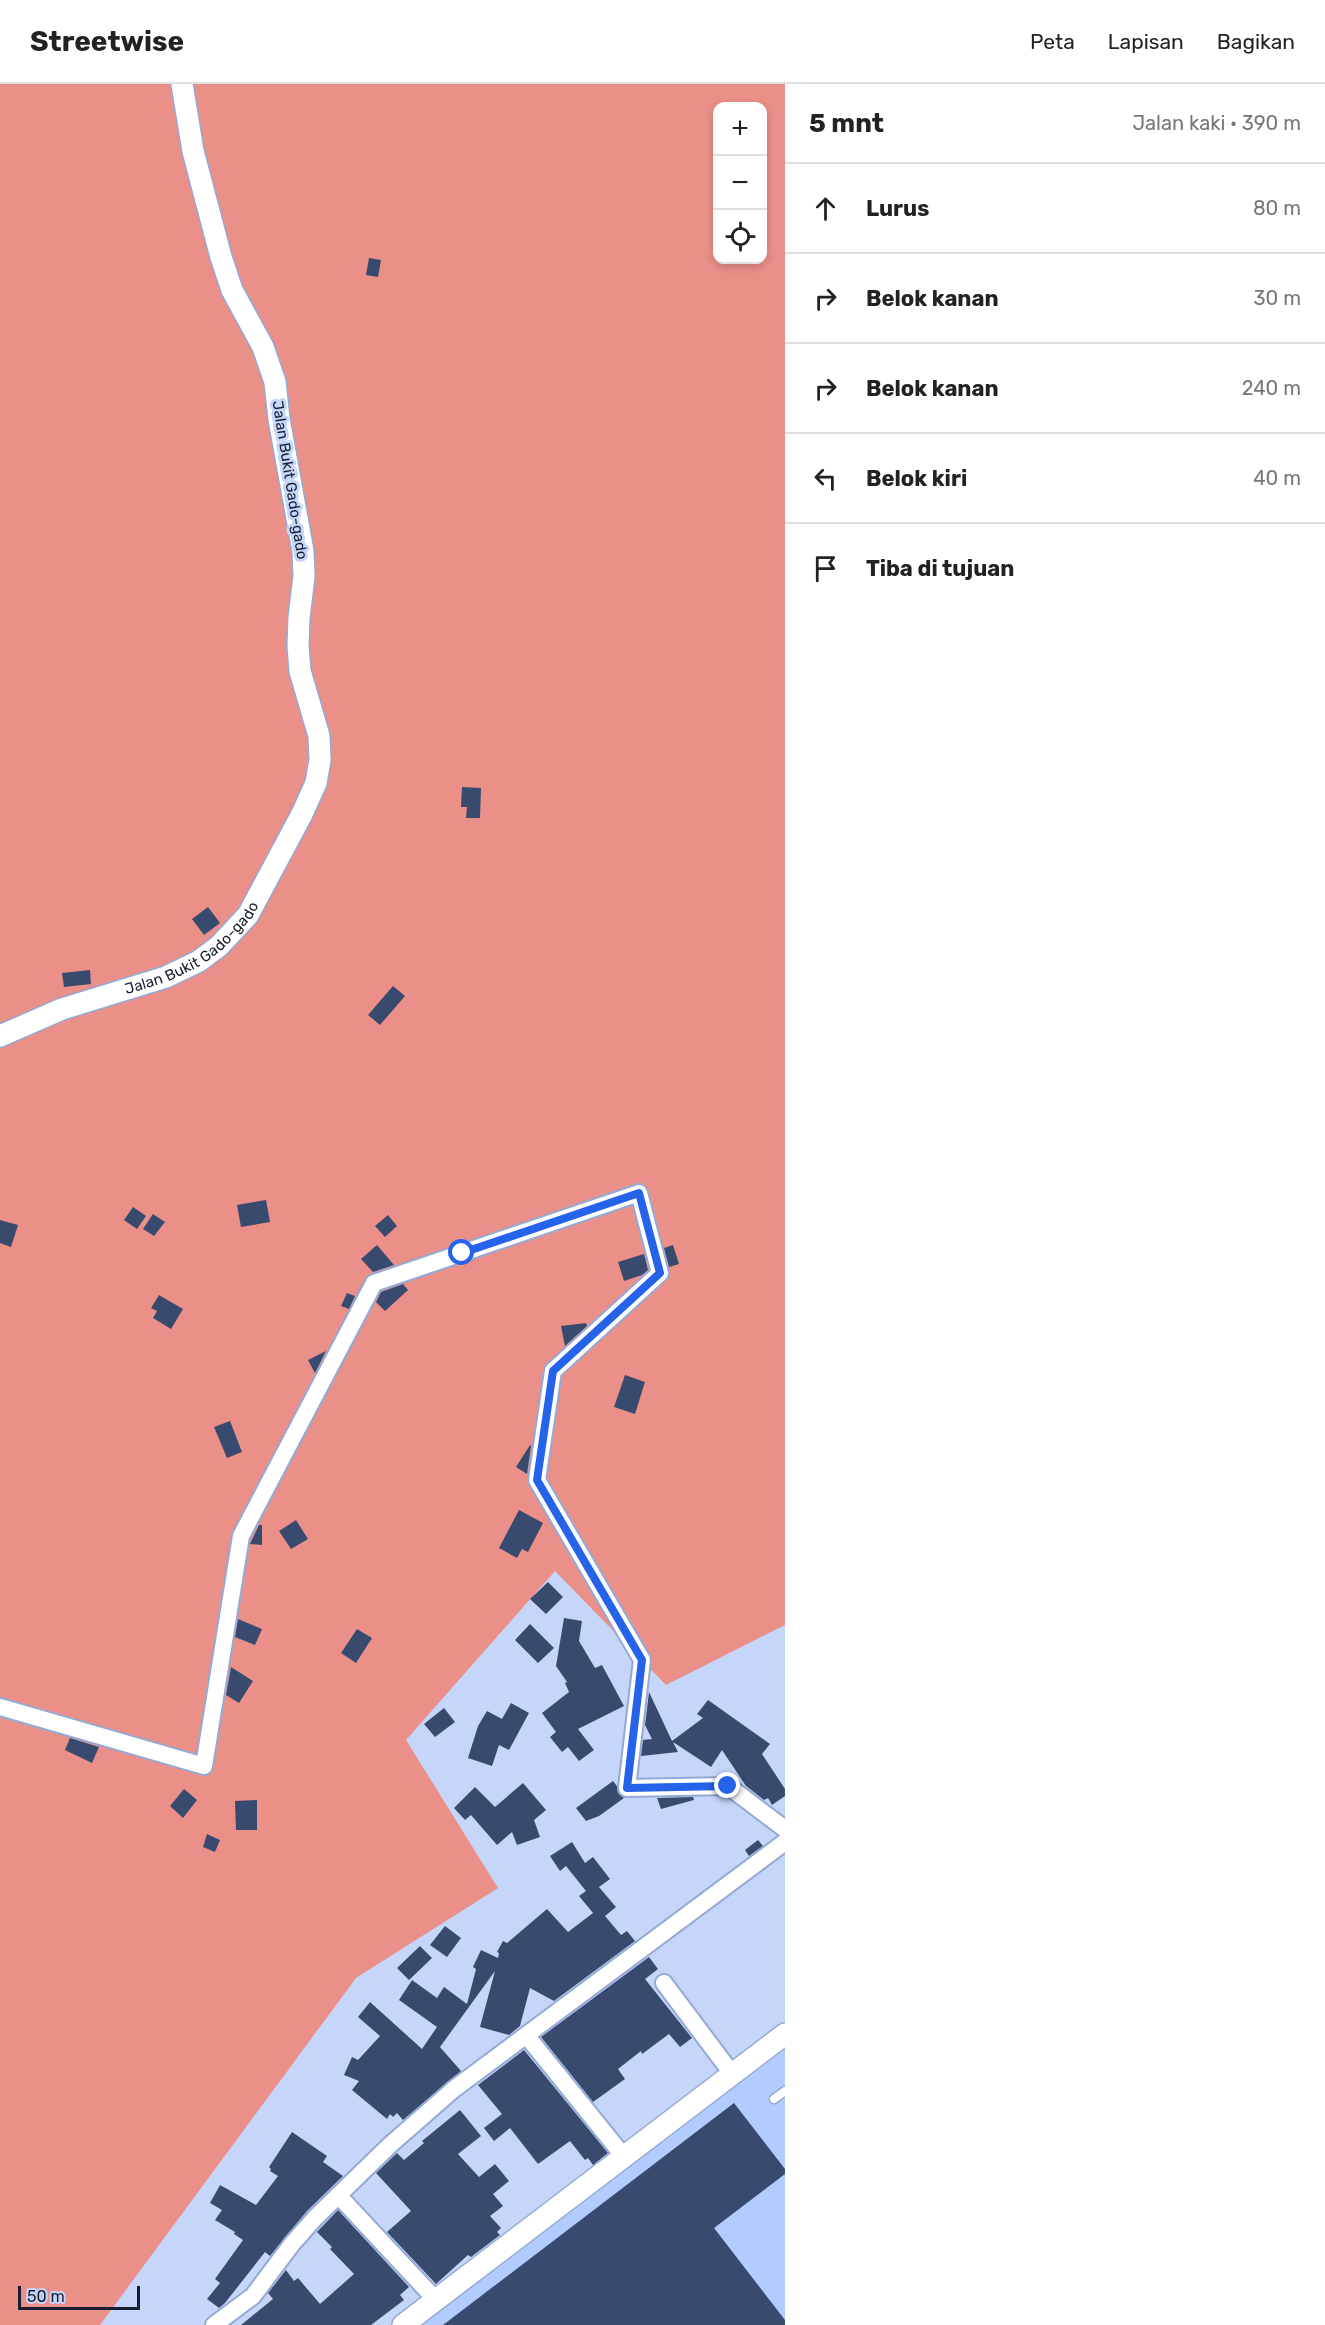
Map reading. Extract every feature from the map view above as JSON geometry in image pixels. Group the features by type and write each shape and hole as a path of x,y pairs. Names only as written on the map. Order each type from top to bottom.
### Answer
{"street":[{"name":"Jalan Bukit Gado-gado","path":"0,1036 62,1010 166,977 199,961 219,946 248,915 302,814 315,783 320,760 319,736 300,671 298,618 304,576 303,550 279,419 275,382 263,347 232,290 221,257 193,151 182,84"},
{"path":"0,1707 204,1766 241,1536 374,1283 639,1193 660,1273 553,1371 537,1480 642,1660 627,1788 728,1786 785,1829"},
{"path":"214,2325 253,2296 292,2244 338,2195 390,2145 454,2089 785,1842"},
{"path":"664,1983 733,2075"},
{"path":"403,2325 785,2034"},
{"path":"526,2035 625,2158"},
{"path":"338,2195 436,2300"}],"lane":[{"path":"774,2099 785,2091"}],"shaded area":[{"path":"0,84 785,84 785,1625 666,1685 555,1571 406,1740 498,1888 356,1978 100,2325 0,2325"},
{"path":"785,2031 785,2325 405,2325"}],"building":[{"path":"369,258 381,260 378,277 366,275"},
{"path":"462,787 481,788 480,818 466,818 467,807 461,807"},
{"path":"208,907 220,923 204,935 192,919"},
{"path":"90,970 91,984 64,987 62,973"},
{"path":"393,986 405,996 380,1025 368,1015"},
{"path":"266,1200 270,1222 241,1227 237,1205"},
{"path":"133,1207 146,1216 137,1229 124,1220"},
{"path":"153,1214 165,1222 154,1236 143,1229"},
{"path":"388,1215 397,1226 385,1237 375,1226"},
{"path":"0,1220 18,1225 11,1247 0,1243"},
{"path":"377,1245 394,1265 373,1272 361,1259"},
{"path":"673,1245 679,1264 669,1267 664,1248"},
{"path":"644,1254 648,1270 642,1275 624,1281 618,1262"},
{"path":"403,1284 408,1290 385,1311 376,1302 381,1292"},
{"path":"347,1293 355,1296 349,1309 341,1306"},
{"path":"159,1295 183,1309 171,1329 153,1318 157,1311 151,1308"},
{"path":"586,1323 587,1326 565,1346 561,1326"},
{"path":"326,1351 315,1373 308,1360"},
{"path":"625,1375 645,1382 635,1414 614,1407"},
{"path":"230,1421 242,1452 227,1458 214,1427"},
{"path":"531,1446 527,1474 516,1467"},
{"path":"519,1510 543,1523 528,1552 522,1549 517,1558 499,1548"},
{"path":"296,1520 308,1539 291,1549 279,1531"},
{"path":"259,1525 262,1525 262,1545 250,1544"},
{"path":"548,1582 563,1597 546,1614 530,1599"},
{"path":"564,1618 582,1621 579,1641 595,1668 602,1665 624,1706 578,1729 594,1750 579,1761 568,1747 562,1752 550,1737 556,1732 542,1713 569,1692 565,1683 567,1682 556,1666"},
{"path":"238,1619 262,1629 255,1645 235,1637"},
{"path":"530,1624 554,1648 538,1663 515,1640"},
{"path":"357,1629 372,1638 356,1663 341,1653"},
{"path":"231,1667 253,1681 239,1703 226,1695"},
{"path":"649,1692 672,1741 703,1718 697,1714 708,1700 770,1744 762,1754 785,1789 785,1796 772,1805 768,1798 764,1800 746,1786 722,1750 711,1767 673,1742 678,1752 641,1756 643,1740 652,1739 645,1725"},
{"path":"511,1703 529,1713 509,1750 499,1745 492,1766 468,1758 478,1726 487,1711 502,1719"},
{"path":"444,1708 455,1722 435,1737 424,1724"},
{"path":"70,1738 99,1747 92,1763 65,1750"},
{"path":"613,1781 618,1793 624,1798 599,1816 586,1821 576,1808"},
{"path":"523,1783 546,1810 534,1820 540,1837 517,1845 512,1832 497,1845 471,1815 465,1820 454,1808 475,1787 495,1807"},
{"path":"184,1789 197,1800 183,1818 170,1806"},
{"path":"693,1797 694,1800 661,1809 657,1798"},
{"path":"257,1800 257,1830 236,1830 235,1801"},
{"path":"207,1834 220,1840 215,1852 203,1847"},
{"path":"758,1840 763,1846 749,1856 745,1850"},
{"path":"572,1842 585,1863 593,1857 610,1879 599,1887 616,1907 605,1916 621,1935 627,1931 635,1941 554,2001 530,1988 520,2026 509,2035 480,2027 495,1971 440,2047 461,2071 403,2120 397,2113 393,2117 390,2114 387,2119 352,2090 359,2081 344,2075 352,2057 358,2060 380,2036 358,2017 370,2002 422,2049 437,2027 399,2000 412,1980 437,1998 444,1987 467,2004 476,1969 473,1967 481,1950 498,1958 499,1953 497,1952 503,1941 507,1943 547,1909 568,1932 593,1913 579,1896 586,1891 566,1866 560,1871 550,1856"},
{"path":"445,1926 461,1938 447,1957 430,1945"},
{"path":"420,1946 432,1958 409,1980 397,1968"},
{"path":"649,1957 658,1969 645,1979 692,2038 680,2047 669,2034 642,2054 641,2051 618,2069 625,2079 593,2102 541,2037"},
{"path":"524,2050 608,2153 593,2165 588,2158 585,2160 570,2141 538,2164 510,2128 494,2141 484,2128 502,2114 478,2085"},
{"path":"734,2103 785,2169 785,2174 714,2228 785,2320 785,2325 443,2325"},
{"path":"460,2110 481,2136 458,2154 479,2177 495,2164 509,2181 493,2194 503,2206 490,2216 501,2228 497,2232 500,2235 471,2257 468,2255 436,2284 387,2232 411,2211 376,2173 397,2153 404,2160 424,2143 422,2141"},
{"path":"292,2132 327,2156 323,2162 343,2176 307,2211 270,2256 265,2252 219,2308 207,2299 220,2283 215,2279 243,2240 234,2234 235,2232 215,2220 222,2210 210,2203 220,2185 256,2205 278,2176 270,2171 269,2167"},
{"path":"338,2210 409,2287 400,2295 404,2300 371,2325 241,2325 273,2299 268,2293 286,2270 294,2281 298,2278 320,2304 354,2274 317,2232"}],"route":[{"path":"462,1253 639,1193 660,1273 553,1371 537,1480 642,1660 627,1788 728,1786"}]}
